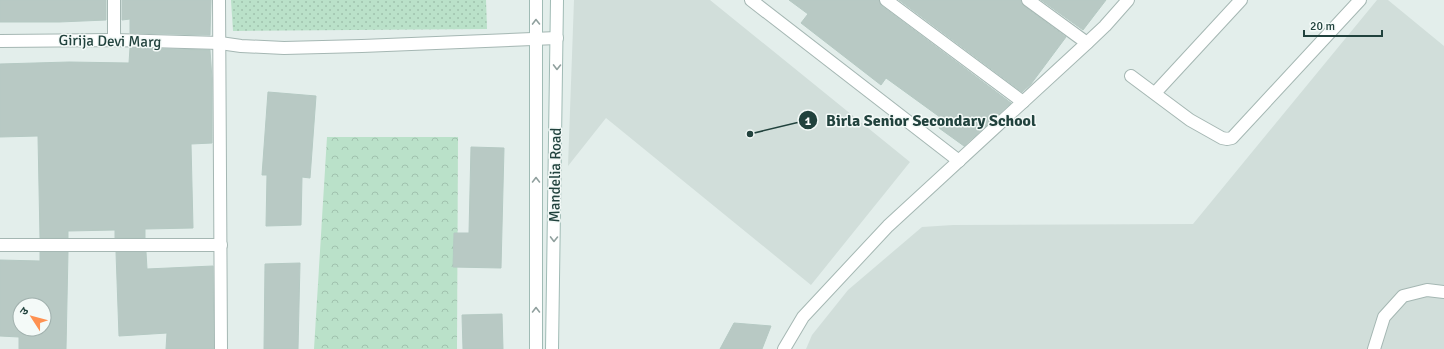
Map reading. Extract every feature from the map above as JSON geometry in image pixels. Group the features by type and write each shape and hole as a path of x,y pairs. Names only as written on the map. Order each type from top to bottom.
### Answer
{"street":[{"path":"114,0 114,40"},
{"path":"219,0 221,349"},
{"name":"Mandelia Road","path":"536,0 536,349"},
{"name":"Mandelia Road","path":"552,349 557,0"},
{"path":"751,0 959,161"},
{"path":"886,0 1023,102"},
{"path":"1028,0 1087,43"},
{"path":"784,349 804,317 883,232 1105,26 1128,0"},
{"path":"1154,93 1241,0"},
{"path":"1131,76 1190,120 1222,138 1232,138 1360,0"},
{"name":"Girija Devi Marg","path":"0,41 114,40 220,43 262,47 299,47 557,38"},
{"path":"0,245 221,245"},
{"path":"1374,349 1384,317 1403,296 1427,290 1444,292"}],"shaded area":[{"path":"574,0 710,0 910,162 811,285 606,118 568,166"},
{"path":"1377,0 1388,0 1444,46 1444,349 806,349 812,335 848,290 922,227 953,225 1193,224"}],"green space":[{"path":"231,0 486,0 487,29 233,31"},
{"path":"327,137 458,137 457,349 314,349"}],"building":[{"path":"0,0 106,0 106,20 0,22"},
{"path":"122,0 211,0 210,35 130,33 130,19 122,20"},
{"path":"789,0 879,0 882,6 1011,103 964,146 939,128 944,120 886,78 881,85 801,23 808,14"},
{"path":"899,0 1021,0 1024,6 1066,37 1031,84 1022,92"},
{"path":"1041,0 1106,0 1083,30"},
{"path":"130,48 210,50 212,79 212,143 191,144 193,228 145,229 145,238 115,238 115,230 68,231 68,238 40,238 38,136 0,137 0,64 69,62 129,63"},
{"path":"268,92 316,96 310,178 302,177 301,225 266,226 267,175 262,175"},
{"path":"471,147 504,148 501,268 453,267 454,233 469,233"},
{"path":"40,252 68,252 66,349 19,349 19,337 52,337 52,297 12,297 12,337 0,336 0,260 40,261"},
{"path":"116,252 146,252 147,269 213,266 214,349 166,349 167,333 119,336"},
{"path":"300,263 298,349 264,349 265,264"},
{"path":"502,314 503,349 463,349 462,315"},
{"path":"734,323 771,326 762,349 720,349"}],"place":[{"name":"Birla Senior Secondary School","path":"750,134"}]}
